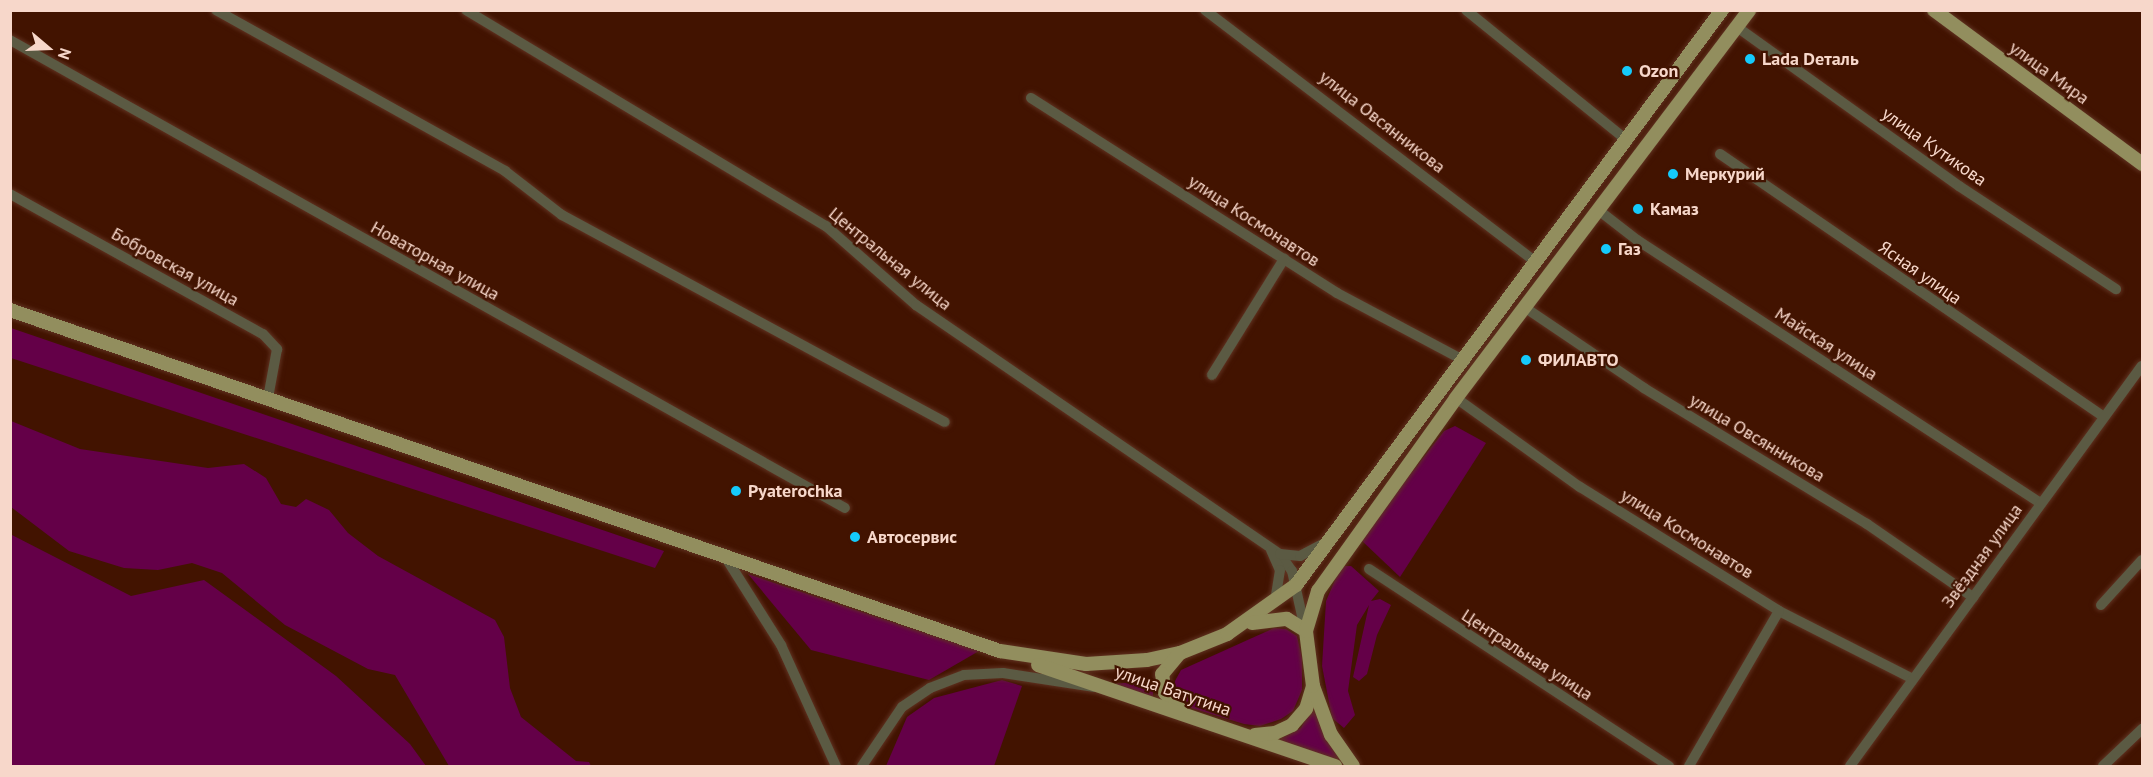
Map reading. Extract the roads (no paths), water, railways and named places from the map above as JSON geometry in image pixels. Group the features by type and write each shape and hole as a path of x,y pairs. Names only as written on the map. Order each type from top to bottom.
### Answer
{"main road":[{"path":"1246,624 1296,585 1336,536 1722,10"},
{"path":"1353,766 1331,735 1313,686 1306,631 1309,611 1327,573 1597,209 1749,10"},
{"name":"улица Мира","path":"1934,10 2142,164"},
{"path":"10,310 1000,651 1086,664 1148,660 1180,652 1246,624 1278,618 1294,622 1306,631"},
{"name":"улица Ватутина","path":"1000,651 1335,766"},
{"path":"1180,652 1168,664 1162,682 1171,703 1187,714"},
{"path":"1243,734 1275,733 1292,725 1306,708 1313,686"}],"street":[{"path":"216,10 505,171 562,215 945,422"},
{"name":"Центральная улица","path":"465,10 826,226 916,305 1268,545 1280,554 1296,585 1306,631"},
{"name":"улица Овсянникова","path":"1205,10 1537,263"},
{"path":"1466,10 1628,141"},
{"name":"улица Кутикова","path":"1737,27 1959,186 2115,289"},
{"name":"Новаторная улица","path":"10,40 845,508"},
{"name":"улица Космонавтов","path":"1031,98 1284,259 1403,331 1465,361"},
{"name":"Ясная улица","path":"1720,154 2103,416"},
{"name":"Бобровская улица","path":"10,194 263,334 277,349 268,398"},
{"name":"Майская улица","path":"1597,209 1647,247 2041,502"},
{"path":"1212,375 1284,259"},
{"name":"улица Овсянникова","path":"1524,307 1644,388 1867,524 1972,597"},
{"name":"Звёздная улица","path":"1850,766 2103,416 2142,366"},
{"name":"улица Космонавтов","path":"1456,398 1580,487 1779,611 1913,679"},
{"path":"1280,554 1312,552 1336,536"},
{"path":"1268,545 1280,570 1275,603"},
{"path":"726,558 799,679 836,766"},
{"path":"2101,605 2142,560"},
{"name":"Центральная улица","path":"1368,569 1669,766"},
{"path":"1689,766 1779,611"},
{"path":"862,766 902,707 930,688 964,675 1003,673 1072,686 1111,689"},
{"path":"2103,766 2142,729"}],"place":[{"name":"Lada Dеталь","path":"1750,59"},
{"name":"Ozon","path":"1627,71"},
{"name":"Меркурий","path":"1673,174"},
{"name":"Камаз","path":"1638,209"},
{"name":"Газ","path":"1606,249"},
{"name":"ФИЛАВТО","path":"1526,360"},
{"name":"Pyaterochka","path":"736,491"},
{"name":"Автосервис","path":"855,537"}]}
